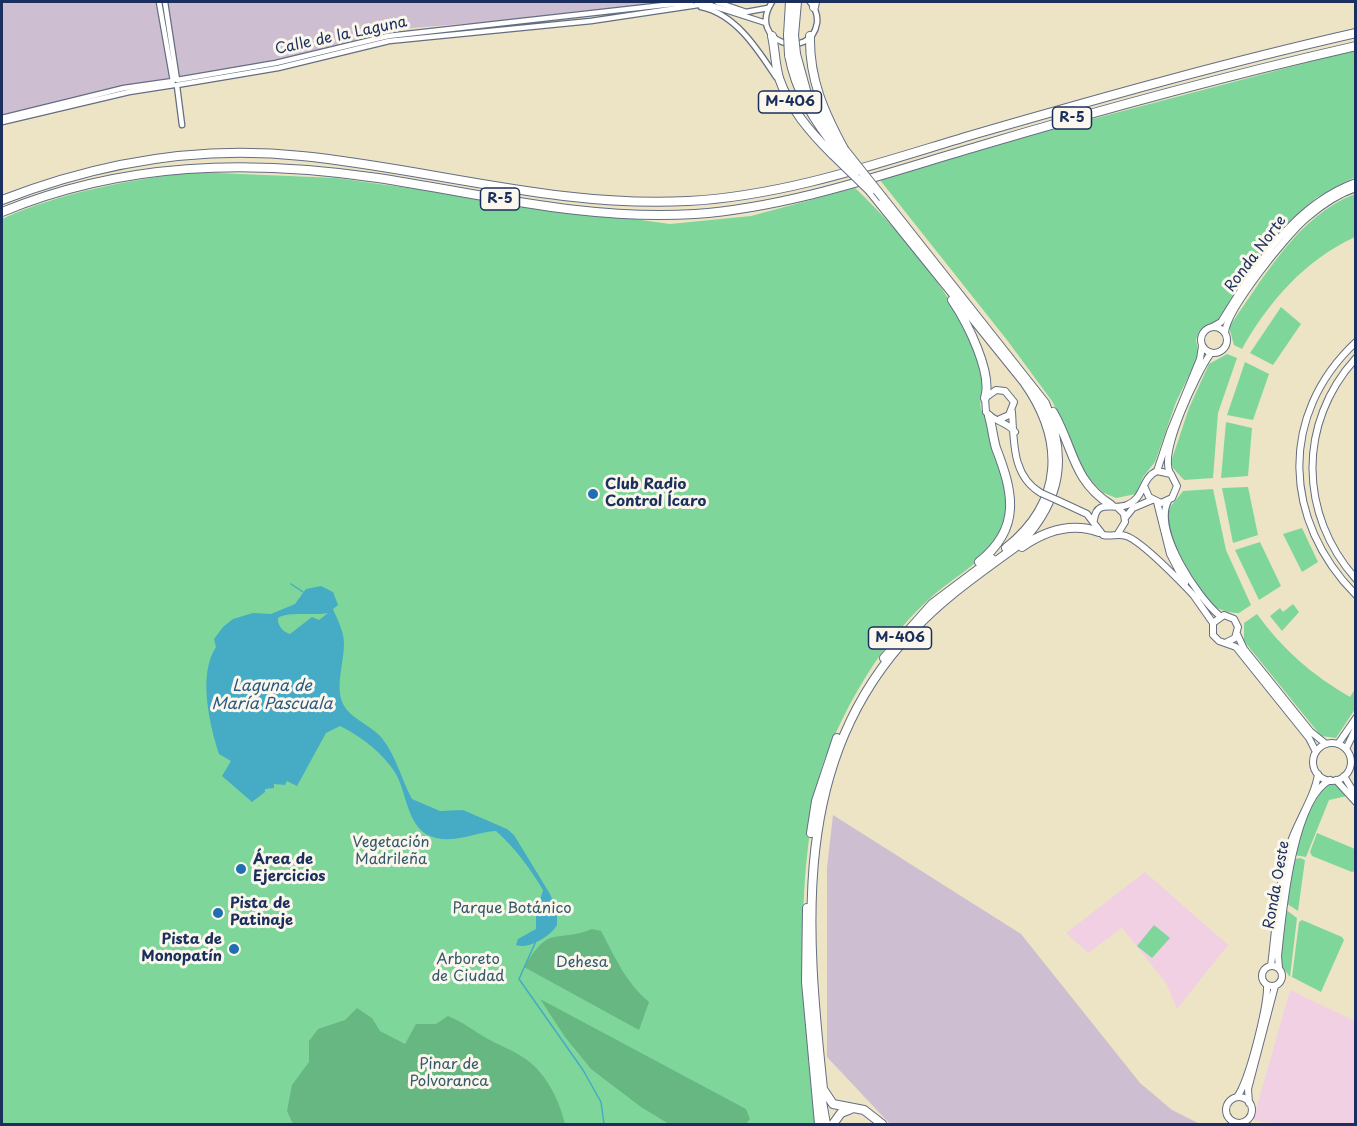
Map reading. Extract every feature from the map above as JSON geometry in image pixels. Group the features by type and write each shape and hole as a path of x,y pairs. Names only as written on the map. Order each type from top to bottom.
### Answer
{"highway":[{"name":"M-406","path":"794,2 792,55 815,110 839,152 870,191 881,200 909,241 1038,401 1049,428 1053,465 1044,502 1027,529 1006,549 932,604 892,647"},
{"name":"R-5","path":"2,200 88,172 179,156 256,152 300,155 561,198 629,202 729,197 840,174 1149,84 1356,33"},
{"name":"M-406","path":"772,36 779,77 786,95 804,124 839,152 936,263 1045,404 1058,446 1055,487 1040,520 1021,543 948,597 910,633 876,677 840,742 821,803 814,852 812,916 814,1023 818,1079 826,1125"},
{"name":"M-406","path":"810,36 810,61 817,92 839,152"},
{"name":"R-5","path":"2,212 89,183 173,169 264,166 329,172 561,210 627,214 692,214 733,210 813,194 1082,115 1262,67 1356,46"},
{"path":"329,172 357,180"},
{"path":"416,173 443,174"},
{"path":"698,196 729,197"},
{"path":"909,241 965,321 987,378 985,398"},
{"path":"936,263 1024,367 1058,419 1074,464 1086,484 1113,505"},
{"name":"M-406","path":"819,1125 806,982 811,828 816,801 835,741 852,708 892,647 930,601 994,549 1008,524 1012,507 1011,487 995,445 989,416"},
{"name":"M-406","path":"980,574 1031,541 1051,532 1071,527 1099,532"},
{"name":"M-406","path":"814,1023 826,1098 833,1104 860,1109 878,1124"},
{"path":"833,1125 841,1113 860,1109"}],"main road":[{"name":"Ronda Norte","path":"1212,327 1221,322 1262,260 1303,213 1324,198 1356,182"},
{"name":"Ronda Norte","path":"1225,333 1225,326 1245,294 1286,239 1306,218 1328,202 1356,188"},
{"path":"1078,509 1089,511 1113,505 1127,505 1141,495 1146,479 1156,471 1200,359 1202,334 1212,327 1219,328 1225,333 1225,347 1219,352 1211,353 1202,346"},
{"path":"1356,342 1333,366 1312,404 1301,447 1299,479 1305,514 1314,540 1327,562 1356,595"},
{"path":"1211,353 1199,374 1175,433 1167,464 1177,486 1175,494 1168,501 1165,513 1175,552 1189,580 1220,616 1234,619 1238,627 1237,634 1244,649 1310,731 1326,744"},
{"path":"1356,358 1337,380 1321,413 1311,453 1311,478 1317,513 1324,533 1356,579"},
{"path":"1015,432 1000,419 989,416 984,408 985,398 992,391 1005,391 1012,398 1012,411 1015,432 1017,462 1022,476 1031,486 1041,493 1078,509 1094,520 1099,532 1107,536 1125,535 1133,539 1170,570 1197,599"},
{"path":"1000,419 1012,411"},
{"path":"1156,471 1171,474"},
{"path":"1145,488 1154,501 1170,554 1213,623 1213,635 1219,641 1236,647 1309,738 1316,752"},
{"path":"1116,535 1122,530 1125,518 1133,508 1154,501 1168,501"},
{"path":"1113,505 1122,510 1125,518"},
{"path":"1094,520 1100,508"},
{"path":"1213,623 1220,616"},
{"path":"1227,642 1237,634"},
{"path":"1338,744 1356,718"},
{"path":"1346,749 1356,728"},
{"path":"1333,780 1352,770 1353,759 1346,749 1338,744 1326,744 1316,752 1313,764 1318,774 1333,780 1356,802"},
{"name":"Ronda Oeste","path":"1271,966 1286,860 1297,825 1317,782 1318,774"},
{"path":"1344,776 1356,796"},
{"name":"Ronda Oeste","path":"1279,968 1278,956 1291,860 1311,804 1320,788 1333,780"},
{"path":"1271,966 1279,968 1282,979 1275,986 1248,1089 1252,1111 1244,1123 1231,1122 1226,1108 1230,1101 1237,1097 1247,1073 1267,1000 1267,985 1262,973 1271,966"},
{"path":"1267,985 1275,986"},
{"path":"1237,1097 1249,1103"}],"street":[{"path":"159,2 182,125"},
{"path":"163,82 173,71 165,2"},
{"path":"670,4 678,2"},
{"name":"Calle de la Laguna","path":"2,118 124,88 163,82 175,83 189,78 276,63 388,36 691,2"},
{"path":"710,2 734,14"},
{"path":"717,2 740,11 753,13 768,8"},
{"path":"723,2 740,11"},
{"path":"772,2 768,8 766,23 772,36 779,41 795,44 810,36 817,21 813,3"},
{"path":"684,7 710,5 766,23"},
{"path":"684,7 709,9 732,21 776,76 786,95"},
{"name":"Calle de la Laguna","path":"2,122 175,83 278,68 389,41 591,21 684,7"},
{"path":"173,71 189,78"}],"shaded area":[{"path":"2,2 660,2 606,12 401,29 268,62 2,115"},
{"path":"833,815 1021,934 1140,1083 1172,1110 1200,1124 890,1124 827,1057 827,868"},
{"path":"1145,872 1228,945 1177,1009 1166,983 1122,928 1088,953 1066,933"},
{"path":"1290,990 1355,1021 1355,1124 1275,1124 1253,1120"}],"green space":[{"path":"1355,50 1355,177 1316,198 1282,228 1248,271 1218,320 1199,331 1196,340 1199,355 1176,402 1155,462 1143,477 1136,494 1116,498 1102,492 1082,471 1052,401 1007,340 880,180 1043,132"},
{"path":"194,172 336,178 670,224 751,216 855,188 913,250 950,302 978,354 985,378 981,409 991,427 1004,469 1008,514 998,540 990,549 926,602 894,637 854,697 822,766 808,846 803,925 805,1006 815,1124 2,1124 2,219 48,201 96,188"},
{"path":"1355,194 1355,237 1320,257 1304,270 1264,314 1242,349 1234,345 1229,327 1283,250 1316,217 1334,204"},
{"path":"1281,307 1301,324 1273,365 1250,353"},
{"path":"1227,354 1237,358 1218,413 1213,478 1184,480 1173,468 1171,462 1189,408 1209,364"},
{"path":"1245,362 1269,374 1253,420 1227,415"},
{"path":"1226,422 1252,428 1248,476 1221,478"},
{"path":"1248,487 1258,535 1233,543 1222,488"},
{"path":"1213,489 1226,550 1251,605 1239,613 1217,608 1210,600 1192,576 1171,533 1169,510 1183,491"},
{"path":"1302,528 1318,562 1302,572 1283,534"},
{"path":"1260,542 1281,586 1259,600 1235,550"},
{"path":"1293,604 1299,612 1282,631 1270,616 1280,608 1283,612"},
{"path":"1257,614 1277,639 1311,671 1350,697 1355,689 1355,709 1336,738 1321,736 1244,641 1244,623"},
{"path":"1328,783 1336,785 1347,796 1329,800 1306,857 1294,855 1310,806 1321,789"},
{"path":"1317,833 1355,849 1355,871 1352,872 1312,856 1310,852"},
{"path":"1295,859 1305,860 1298,911 1286,903"},
{"path":"1285,909 1297,918 1290,977 1280,964"},
{"path":"1302,920 1342,937 1344,940 1321,992 1292,977 1299,922"},
{"path":"1154,925 1170,938 1152,958 1137,946"},
{"name":"Dehesa","path":"592,929 601,931 627,978 649,1002 639,1030 524,967 533,953 547,940"},
{"path":"540,999 746,1109 750,1119 746,1124 669,1124 641,1107 591,1069 565,1037"},
{"name":"Pinar de Polvoranca","path":"357,1008 372,1018 380,1031 405,1044 416,1024 436,1024 448,1016 513,1051 530,1062 544,1077 555,1095 565,1124 293,1124 287,1111 292,1085 309,1062 309,1041 318,1029 345,1020"}],"water":[{"name":"Laguna de María Pascuala","path":"321,586 333,592 338,605 333,609 344,639 340,690 346,709 381,737 412,799 440,811 463,810 507,829 514,835 550,894 557,911 557,925 545,937 527,946 516,945 518,939 536,929 536,914 543,890 510,844 496,831 451,839 436,838 426,834 414,820 391,766 371,746 340,726 326,733 297,786 287,781 285,785 274,784 274,788 265,789 265,792 252,802 222,776 231,761 219,754 209,714 206,685 207,671 216,647 214,639 233,619 253,613 271,614 295,604 306,589","holes":["328,613 319,620 312,617 290,634 285,632 278,623 278,618 282,616"]}],"waterway":[{"path":"291,584 303,592"},
{"path":"536,941 519,979 583,1070 601,1102 604,1124"}],"place":[{"name":"Club Radio Control Ícaro","path":"593,494"},
{"name":"Área de Ejercicios","path":"241,869"},
{"name":"Pista de Patinaje","path":"218,913"},
{"name":"Pista de Monopatín","path":"234,949"}],"park label":[{"name":"Vegetación Madrileña","path":"391,852"},
{"name":"Parque Botánico","path":"512,909"},
{"name":"Arboreto de Ciudad","path":"468,968"}]}
